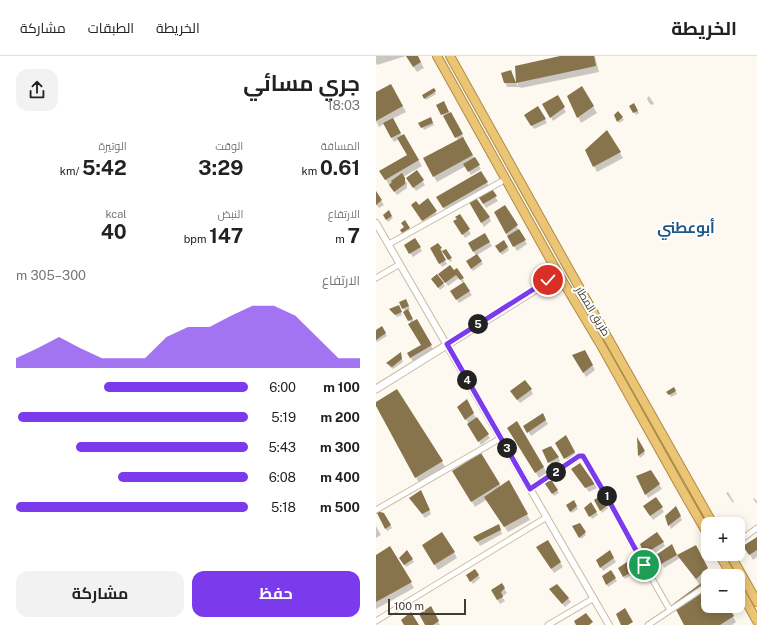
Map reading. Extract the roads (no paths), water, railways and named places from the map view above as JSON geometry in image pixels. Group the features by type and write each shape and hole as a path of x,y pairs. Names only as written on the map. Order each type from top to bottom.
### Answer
{"highway":[{"name":"طريق المطار","path":"437,56 559,275 606,353 701,523"},
{"name":"طريق المطار","path":"450,56 709,517"},
{"path":"681,488 689,482"},
{"path":"734,561 757,602"},
{"path":"745,600 757,621"}],"main road":[{"path":"376,389 559,275"}],"street":[{"path":"389,244 506,179"},
{"path":"376,222 609,625"},
{"path":"376,278 400,264"},
{"path":"376,510 500,438"},
{"path":"530,489 579,456 583,456 670,610"},
{"path":"376,621 547,517"},
{"path":"745,537 757,528"},
{"path":"648,625 701,590"},
{"path":"548,625 594,598"}],"district":[{"name":"أبوعطني","path":"686,227"}]}
